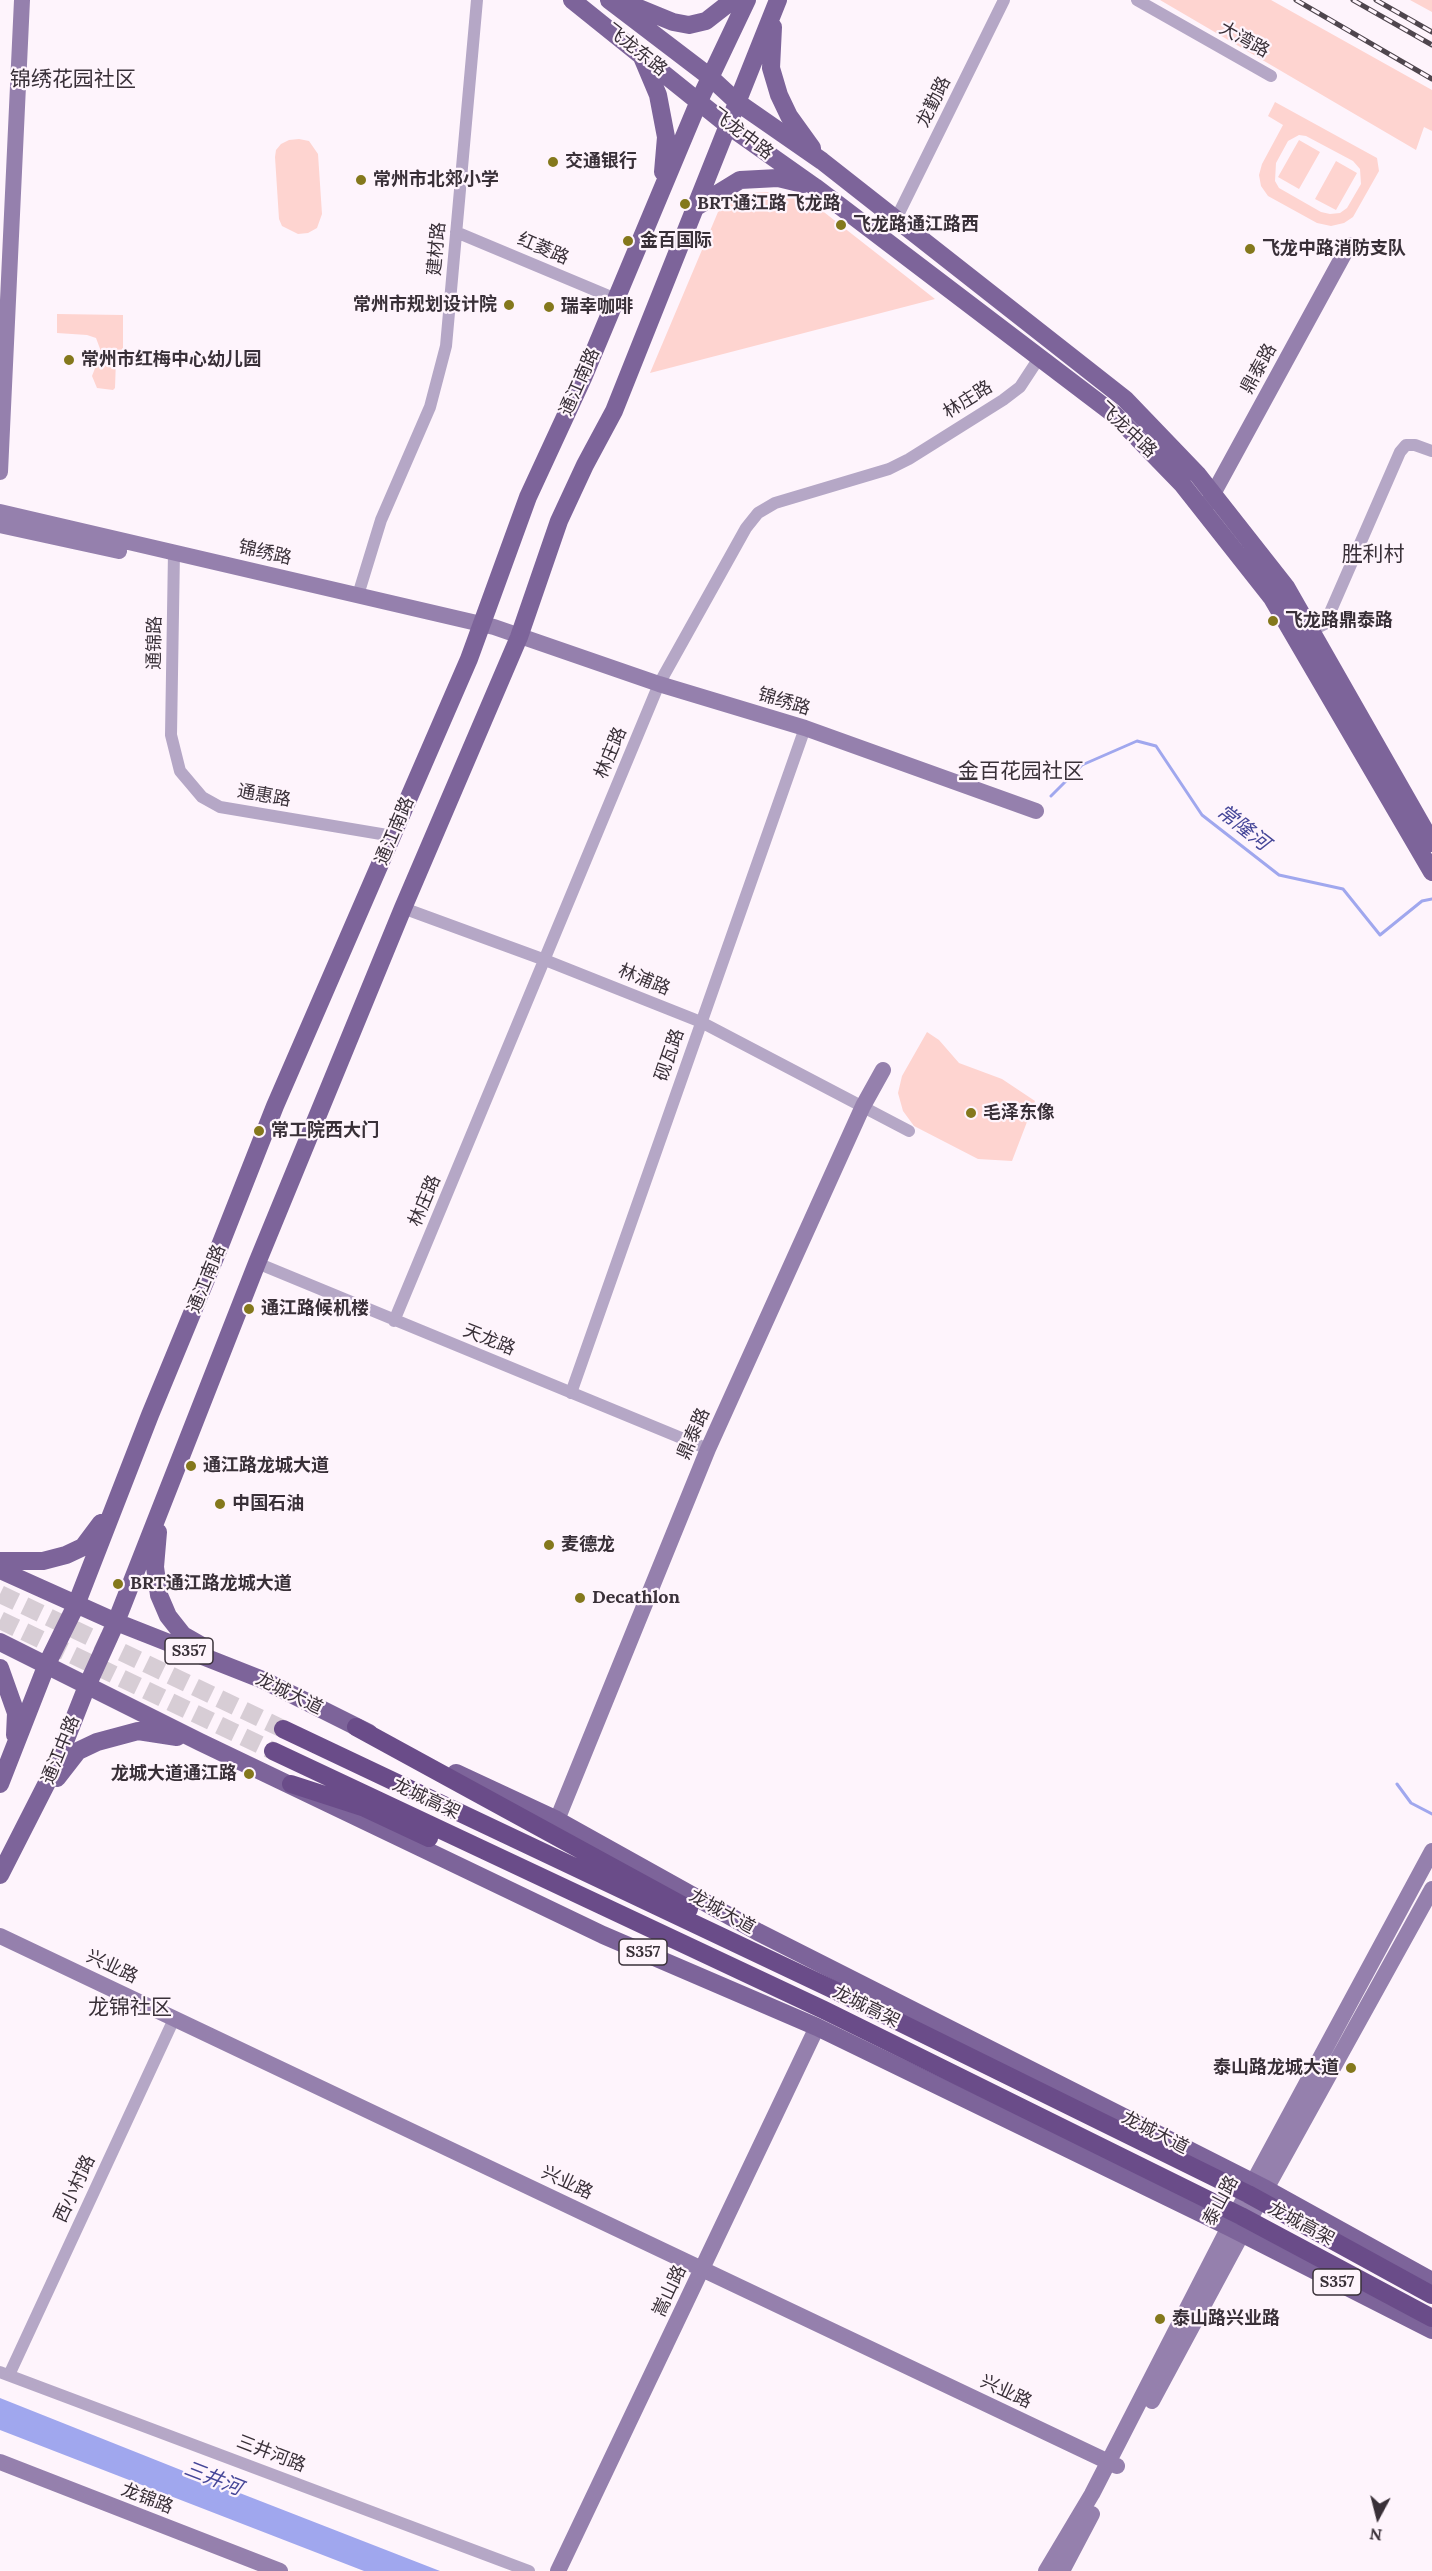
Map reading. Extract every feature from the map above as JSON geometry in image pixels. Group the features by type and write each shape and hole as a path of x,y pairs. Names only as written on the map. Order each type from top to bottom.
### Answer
{"highway":[{"path":"356,1727 832,1989"},
{"name":"龙城高架","path":"283,1729 832,1989 1248,2194 1432,2295"},
{"name":"龙城高架","path":"273,1751 824,2010 1241,2216 1432,2318"},
{"path":"291,1784 365,1808 624,1927 824,2010"}],"main road":[{"name":"飞龙东路","path":"572,0 699,101"},
{"name":"飞龙东路","path":"609,0 710,77"},
{"path":"619,0 673,22 689,25 706,21 734,0"},
{"name":"通江南路","path":"48,1664 76,1605 275,1106 481,628 528,497 583,378 699,101 747,0"},
{"path":"777,4 771,42 771,68 778,95 801,134 822,161"},
{"name":"通江南路","path":"116,1622 257,1263 403,908 519,637 559,521 614,411 730,127 737,102 777,4"},
{"path":"639,52 658,95 666,137 661,188"},
{"name":"飞龙中路","path":"710,77 737,102 822,161 1125,399 1213,494 1286,587 1432,843"},
{"name":"飞龙中路","path":"699,101 730,127 815,187 1115,415 1182,484 1272,598 1432,872"},
{"path":"696,207 740,180 778,178 815,187"},
{"path":"0,1561 43,1561 66,1555 83,1547 104,1520 125,1479"},
{"path":"168,1488 156,1544 155,1567 159,1595 168,1616 183,1635 263,1680"},
{"name":"龙城大道","path":"0,1570 116,1622 263,1680 356,1727 557,1820 758,1932 1259,2186 1432,2281"},
{"name":"通江中路","path":"0,1875 55,1767 87,1686 116,1622"},
{"name":"S357","path":"0,1642 200,1742 603,1935 817,2027 1432,2330"},
{"path":"0,1784 48,1664"},
{"path":"0,1668 16,1713 16,1731 11,1760"},
{"path":"30,1820 78,1750 97,1742 138,1731 200,1742"}],"street":[{"path":"0,472 22,0"},
{"name":"建材路","path":"358,595 381,520 430,407 446,346 477,0"},
{"name":"龙勤路","path":"896,219 1004,0"},
{"name":"大湾路","path":"1137,0 1271,76"},
{"name":"红菱路","path":"456,232 616,299"},
{"name":"鼎泰路","path":"1204,513 1349,245"},
{"name":"林庄路","path":"394,1321 659,684 746,528 758,513 775,503 889,469 909,459 1020,387 1040,358"},
{"path":"1311,631 1325,624 1400,452 1406,445 1415,445 1432,451"},
{"name":"锦绣路","path":"0,512 174,557 481,628 507,631 659,684 805,728 1036,811"},
{"name":"锦绣路","path":"0,525 174,557 358,595 481,628"},
{"name":"通锦路","path":"171,735 174,557"},
{"name":"砚瓦路","path":"571,1393 805,728"},
{"name":"通惠路","path":"171,735 180,771 202,797 220,807 393,836"},
{"name":"林浦路","path":"403,908 545,960 701,1022 909,1131"},
{"name":"鼎泰路","path":"557,1820 708,1449 863,1106 884,1070"},
{"name":"天龙路","path":"257,1263 708,1449"},
{"name":"泰山路","path":"1062,2571 1113,2464 1432,1851"},
{"name":"泰山路","path":"1259,2186 1432,1889"},
{"name":"兴业路","path":"0,1936 1113,2464"},
{"name":"西小村路","path":"4,2373 174,2019"},
{"name":"嵩山路","path":"558,2571 817,2027"},
{"name":"三井河路","path":"4,2373 529,2571"},
{"name":"龙锦路","path":"0,2462 280,2571"},
{"name":"泰山路","path":"1046,2571 1113,2464"},
{"name":"龙锦路","path":"0,2472 257,2571"}],"shaded area":[{"path":"1160,0 1271,0 1432,90 1432,131 1424,127 1416,150"},
{"path":"1410,0 1432,0 1432,12"},
{"path":"1275,102 1377,158 1379,171 1353,217 1344,223 1331,226 1317,223 1268,196 1261,186 1259,175 1262,164 1283,125 1268,116","holes":["1299,135 1306,136 1353,161 1360,169 1361,184 1347,208 1340,213 1321,212 1279,188 1275,181 1276,163 1288,141"]},
{"path":"299,139 309,141 318,154 322,214 317,228 308,233 298,234 282,226 279,219 275,157 276,150 281,144"},
{"path":"1299,140 1320,152 1299,189 1278,177"},
{"path":"1336,161 1357,173 1336,210 1315,199"},
{"path":"772,192 795,197 820,209 935,299 650,373 718,212 746,193"},
{"path":"57,314 123,315 123,354 102,354 96,338 87,335 57,333"},
{"path":"99,358 116,359 113,390 97,388 92,376"},
{"path":"927,1032 939,1040 959,1063 1002,1079 1035,1101 1012,1161 978,1159 914,1126 903,1111 898,1093 902,1076"}],"water":[{"path":"0,2398 440,2571 364,2571 0,2430"}],"waterway":[{"name":"常隆河","path":"1051,796 1082,765 1137,741 1156,746 1202,815 1279,875 1343,889 1380,935 1422,901 1432,899"},
{"name":"常隆河","path":"1397,1784 1411,1803 1432,1814"}],"tunnel":[{"path":"0,1594 283,1729"},
{"path":"0,1620 273,1751"}],"railway":[{"path":"1296,0 1432,79"},
{"path":"1353,0 1432,45"},
{"path":"1376,0 1432,32"}],"place":[{"name":"交通银行","path":"553,162"},
{"name":"常州市北郊小学","path":"361,180"},
{"name":"BRT通江路飞龙路","path":"685,204"},
{"name":"飞龙路通江路西","path":"841,225"},
{"name":"金百国际","path":"628,241"},
{"name":"飞龙中路消防支队","path":"1250,249"},
{"name":"常州市规划设计院","path":"509,305"},
{"name":"瑞幸咖啡","path":"549,307"},
{"name":"常州市红梅中心幼儿园","path":"69,360"},
{"name":"飞龙路鼎泰路","path":"1273,621"},
{"name":"毛泽东像","path":"971,1113"},
{"name":"常工院西大门","path":"259,1131"},
{"name":"通江路候机楼","path":"249,1309"},
{"name":"通江路龙城大道","path":"191,1466"},
{"name":"中国石油","path":"220,1504"},
{"name":"麦德龙","path":"549,1545"},
{"name":"BRT通江路龙城大道","path":"118,1584"},
{"name":"Decathlon","path":"580,1598"},
{"name":"龙城大道通江路","path":"249,1774"},
{"name":"泰山路龙城大道","path":"1351,2068"},
{"name":"泰山路兴业路","path":"1160,2319"}],"district":[{"name":"锦绣花园社区","path":"73,80"},
{"name":"胜利村","path":"1373,555"},
{"name":"金百花园社区","path":"1021,772"},
{"name":"龙锦社区","path":"130,2008"}],"water label":[{"name":"三井河","path":"213,2479"}]}
